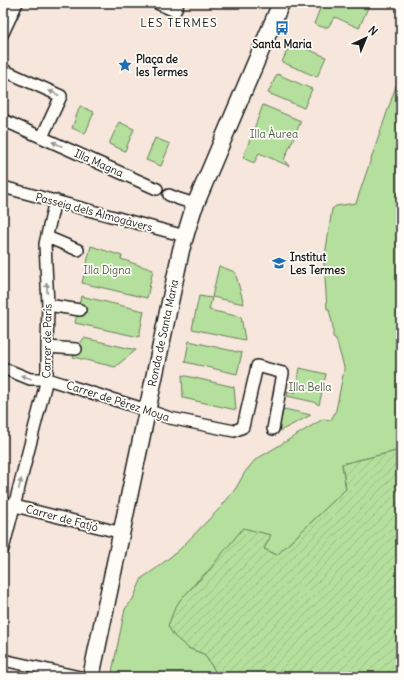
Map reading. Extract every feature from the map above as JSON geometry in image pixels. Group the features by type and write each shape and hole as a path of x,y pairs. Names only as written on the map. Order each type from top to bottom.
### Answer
{"street":[{"path":"157,3 174,11 178,3"},
{"name":"Ronda de Santa Maria","path":"91,677 181,250 195,204 281,3"},
{"path":"3,4 15,6 3,32"},
{"path":"3,70 61,96 42,137"},
{"name":"Illa Magna","path":"3,120 157,189"},
{"name":"Passeig dels Almogàvers","path":"3,187 185,236"},
{"path":"169,195 195,204"},
{"name":"Carrer de París","path":"3,549 47,379 46,347 48,305 45,244 55,200"},
{"path":"46,237 78,250"},
{"path":"48,305 80,310"},
{"path":"46,347 76,349"},
{"name":"Carrer de Pérez Moya","path":"3,368 30,379 47,379 170,418 234,431 243,426 257,366 283,373 273,429"},
{"name":"Carrer de Fatjó","path":"3,502 122,533"},
{"path":"3,660 80,677"}],"green space":[{"path":"322,3 370,3 359,28 335,17 328,27 322,27 314,24"},
{"path":"291,42 326,57 317,77 282,62"},
{"name":"Illa Àurea","path":"277,74 312,89 304,108 268,93"},
{"path":"401,74 401,450 342,464 346,489 277,555 264,549 270,535 209,570 197,581 189,591 188,648 204,654 219,677 111,677 125,609 133,599 142,578 179,550 221,507 255,460 323,419 331,420 336,410 344,367 336,339 333,337 333,327 329,309 327,309 324,263 332,209 336,206 356,203"},
{"name":"Illa Àurea","path":"263,105 301,121 284,160 289,166 259,153 254,163 243,158"},
{"path":"80,106 94,112 85,134 72,128"},
{"path":"119,122 134,129 125,151 109,144"},
{"path":"155,138 170,144 161,166 146,160"},
{"name":"Illa Digna","path":"91,246 122,256 121,259 153,270 147,298 82,283"},
{"path":"219,266 235,272 244,304 212,297"},
{"name":"Illa Digna","path":"81,296 144,311 139,337 75,323"},
{"path":"199,296 212,298 209,310 241,317 245,340 192,329"},
{"path":"84,338 136,350 115,367 73,357 76,349"},
{"path":"189,341 242,353 237,374 185,362"},
{"name":"Illa Bella","path":"300,368 326,374 319,405 314,402 287,396 288,391 295,393"},
{"path":"182,375 234,387 236,410 183,398"},
{"name":"Illa Bella","path":"284,409 311,415 276,433"},
{"path":"401,450 401,677 219,677 204,654 188,648 174,636 168,626 174,610 180,600 209,570 243,528 271,535 264,549 277,555 346,489 342,464"}],"place":[{"name":"Santa Maria","path":"282,28"},
{"name":"Plaça de les Termes","path":"125,65"},
{"name":"Institut Les Termes","path":"279,263"}],"district":[{"name":"LES TERMES","path":"179,22"}]}
